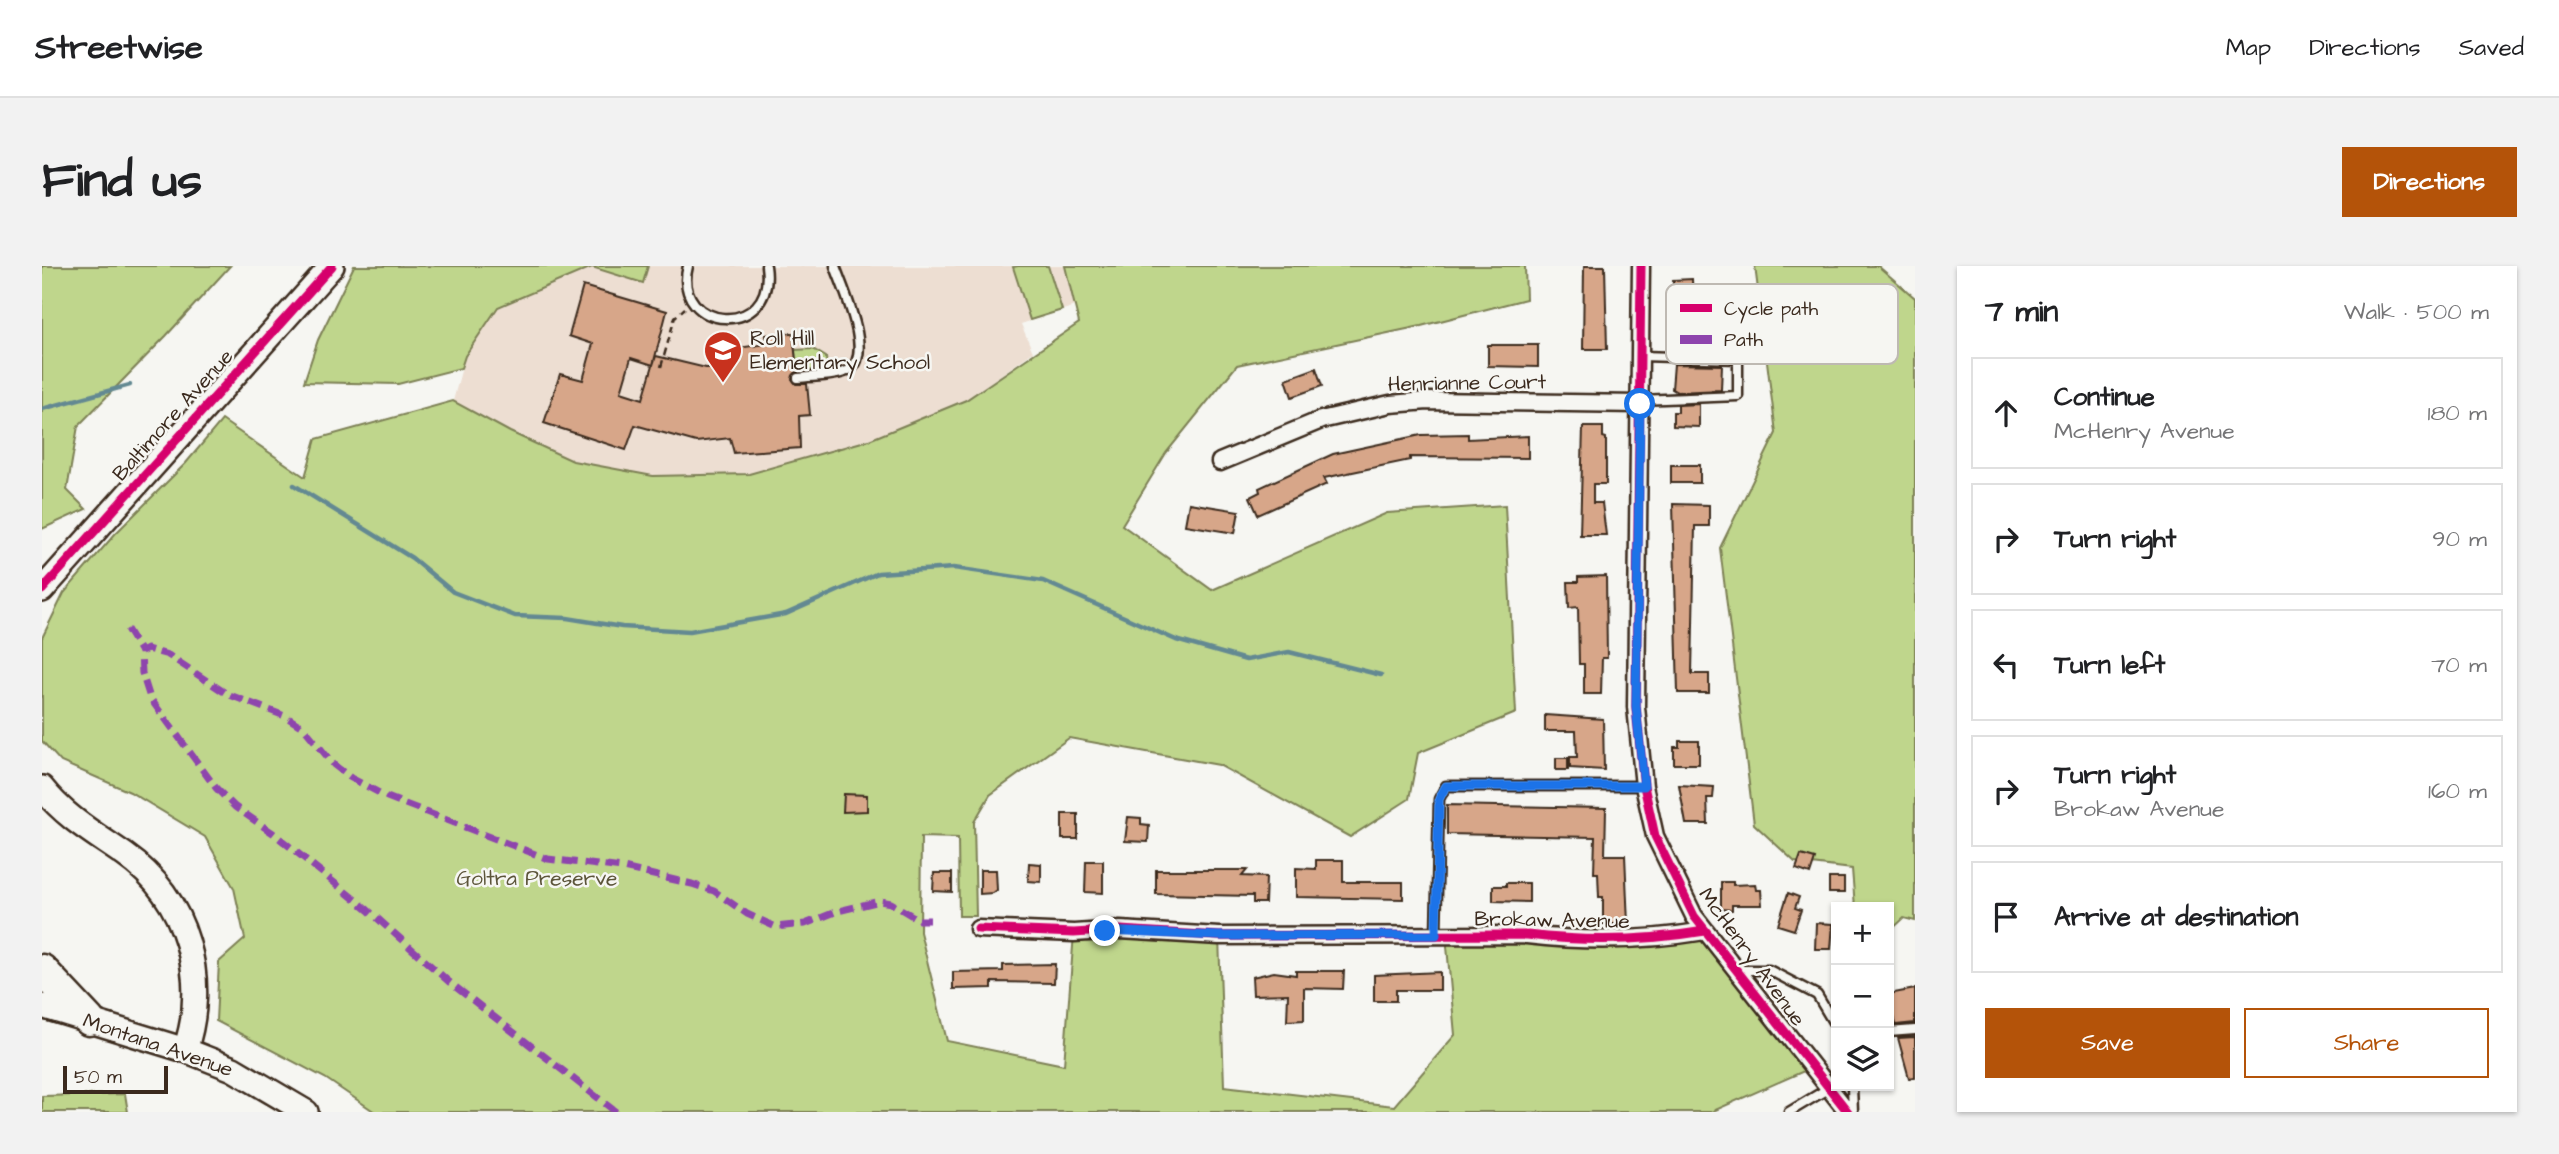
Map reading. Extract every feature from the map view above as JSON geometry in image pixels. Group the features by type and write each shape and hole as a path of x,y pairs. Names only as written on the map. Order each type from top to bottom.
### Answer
{"highway":[{"path":"42,970 89,1020"}],"street":[{"name":"Baltimore Avenue","path":"42,590 332,266"},
{"name":"McHenry Avenue","path":"1641,266 1636,706 1644,786 1660,848 1705,931 1850,1112"},
{"name":"Henrianne Court","path":"1220,462 1321,419 1390,404 1428,401 1640,402"},
{"path":"42,788 70,818 143,870 172,904 189,947 194,974 195,1022 185,1051"},
{"name":"Brokaw Avenue","path":"978,929 1074,933 1120,930 1219,936 1436,935 1660,940 1705,931"},
{"name":"Montana Avenue","path":"42,1006 233,1069 306,1112"}],"lane":[{"path":"688,266 687,289 693,302 714,317 728,320 742,317 757,306 768,281 766,266"},
{"path":"798,378 846,372 856,366 860,358 860,342 835,266"},
{"path":"1641,356 1666,357"},
{"path":"1640,402 1738,396 1738,364"},
{"path":"1436,935 1439,799 1446,786 1644,786"},
{"path":"1736,970 1769,970 1817,995 1831,1019"},
{"path":"1894,1032 1915,1030"},
{"path":"1789,1112 1829,1088"},
{"path":"1850,1112 1852,1091"}],"path":[{"path":"661,367 675,317 693,302"}],"shaded area":[{"name":"Roll Hill Elementary School","path":"594,266 1071,266 1078,305 1021,324 1033,352 966,400 869,440 749,474 653,476 573,461 510,432 453,401 465,356 498,307"}],"green space":[{"path":"42,266 230,266 78,426 67,490 86,509 42,529"},
{"path":"354,266 648,266 643,283 592,267 498,307 465,356 461,368 398,384 304,382 318,340"},
{"path":"1048,266 1062,310 1030,320 1013,267"},
{"name":"Goltra Preserve","path":"1065,266 1525,266 1526,299 1421,326 1237,365 1166,453 1122,525 1212,590 1387,513 1505,505 1516,713 1418,753 1409,799 1350,837 1219,765 1069,738 990,795 974,822 976,916 959,916 958,838 921,837 920,932 947,1041 1064,1065 1074,933 1219,936 1224,1086 1394,1106 1455,1035 1446,935 1705,931 1813,1067 1711,1112 375,1112 325,1078 216,1021 219,962 245,939 234,888 205,837 130,792 61,762 42,741 42,638 64,593 115,534 186,463 222,420 305,477 316,439 453,401 510,432 573,461 653,476 749,474 869,440 966,400 1079,323"},
{"path":"1755,266 1878,266 1915,298 1915,921 1904,918 1894,927 1894,902 1855,902 1852,869 1795,862 1754,824 1720,548 1776,433 1767,364 1898,364 1898,284 1757,284"},
{"path":"813,349 826,357 827,368 797,372 795,350"},
{"path":"125,1094 128,1112 42,1112 42,1096"}],"building":[{"path":"1584,266 1605,266 1607,349 1583,349"},
{"path":"1692,279 1692,284 1673,284 1673,280"},
{"name":"Roll Hill Elementary School","path":"583,286 667,311 653,365 656,356 706,368 725,367 723,350 767,344 766,335 793,333 797,371 792,379 796,384 807,384 810,415 799,416 800,448 734,453 730,438 696,442 635,425 626,450 544,423 560,374 583,380 593,344 569,336","holes":["631,358 653,365 643,399 621,392"]},
{"path":"1488,345 1538,345 1538,367 1488,366"},
{"path":"1674,364 1722,365 1721,390 1677,392 1672,389"},
{"path":"1316,368 1322,386 1292,397 1286,379"},
{"path":"1699,404 1699,427 1673,426 1673,412 1678,412 1678,405"},
{"path":"1583,427 1603,427 1603,437 1606,438 1606,484 1593,484 1593,503 1602,503 1606,535 1580,535"},
{"path":"1468,434 1468,439 1528,436 1528,458 1410,457 1410,460 1324,478 1327,484 1258,515 1250,497 1260,492 1259,488 1333,454 1421,435"},
{"path":"1671,465 1700,465 1700,483 1671,483"},
{"path":"1189,503 1239,511 1235,533 1185,525"},
{"path":"1673,504 1709,505 1709,526 1695,526 1692,674 1709,674 1709,693 1678,693"},
{"path":"1606,576 1607,658 1602,658 1601,694 1584,694 1584,664 1579,664 1578,607 1569,608 1568,582 1578,582 1578,577"},
{"path":"1545,715 1603,719 1604,770 1570,768 1570,757 1577,757 1576,731 1545,731"},
{"path":"1679,741 1699,741 1699,764 1674,764 1674,747 1679,747"},
{"path":"1556,758 1568,758 1568,770 1556,770"},
{"path":"1679,785 1714,787 1713,798 1707,798 1708,824 1686,824"},
{"path":"844,794 867,795 867,811 843,812"},
{"path":"1447,805 1606,808 1605,855 1625,855 1628,924 1603,924 1603,897 1599,897 1598,873 1594,873 1595,837 1447,834"},
{"path":"1062,814 1078,814 1078,839 1062,839"},
{"path":"1128,817 1141,818 1141,824 1149,825 1148,842 1125,841"},
{"path":"1801,855 1815,859 1810,874 1796,869"},
{"path":"1316,860 1343,860 1343,882 1403,882 1403,899 1296,897 1296,868 1316,869"},
{"path":"1086,861 1103,861 1103,893 1085,892"},
{"path":"1029,863 1041,864 1041,882 1028,881"},
{"path":"980,870 996,870 997,890 993,893 980,894"},
{"path":"1156,870 1247,870 1242,876 1266,877 1265,903 1253,903 1253,896 1156,894"},
{"path":"934,873 952,873 952,892 933,891"},
{"path":"1829,878 1844,878 1844,893 1829,893"},
{"path":"1721,882 1733,882 1733,885 1755,884 1756,890 1761,890 1762,905 1732,905 1732,910 1721,909"},
{"path":"1506,883 1529,883 1529,902 1493,901 1493,886 1506,886"},
{"path":"1788,893 1799,897 1795,908 1801,910 1794,930 1778,925"},
{"path":"1816,923 1831,924 1831,949 1815,949"},
{"path":"1055,964 1054,983 992,982 992,988 953,989 953,972 1003,971 1003,965"},
{"path":"1296,971 1344,971 1343,989 1304,988 1304,1020 1287,1021 1288,994 1253,995 1252,977 1274,972 1296,975"},
{"path":"1440,972 1440,990 1396,990 1396,1001 1374,1001 1374,975"},
{"path":"1915,989 1915,1023 1896,1025 1894,993"},
{"path":"1915,1037 1915,1077 1909,1078 1898,1038"}],"waterway":[{"path":"42,409 130,385"},
{"path":"294,485 412,558 453,592 515,616 567,618 622,627 690,631 786,614 878,573 954,568 1043,581 1176,640 1246,660 1289,652 1381,675"}],"marked path":[{"path":"127,629 141,652"},
{"path":"616,1112 448,981 368,910 273,833 235,807 216,788 150,698 142,673 141,652 147,649 168,655 227,694 285,716 304,728 334,765 351,778 387,797 548,859 623,868 692,884 714,891 747,914 776,927 805,924 838,911 880,901 891,903 919,920 930,920"}],"cycle path":[{"path":"42,590 332,266"},
{"path":"1641,266 1636,707 1644,786 1655,836 1694,916 1848,1112"},
{"path":"978,929 1074,933 1120,930 1219,936 1527,935 1572,939 1639,939 1705,931"}],"place":[{"name":"Roll Hill Elementary School","path":"723,384"}],"route":[{"path":"1105,931 1219,936 1436,935 1439,799 1446,786 1644,786 1636,706 1640,404"}]}
